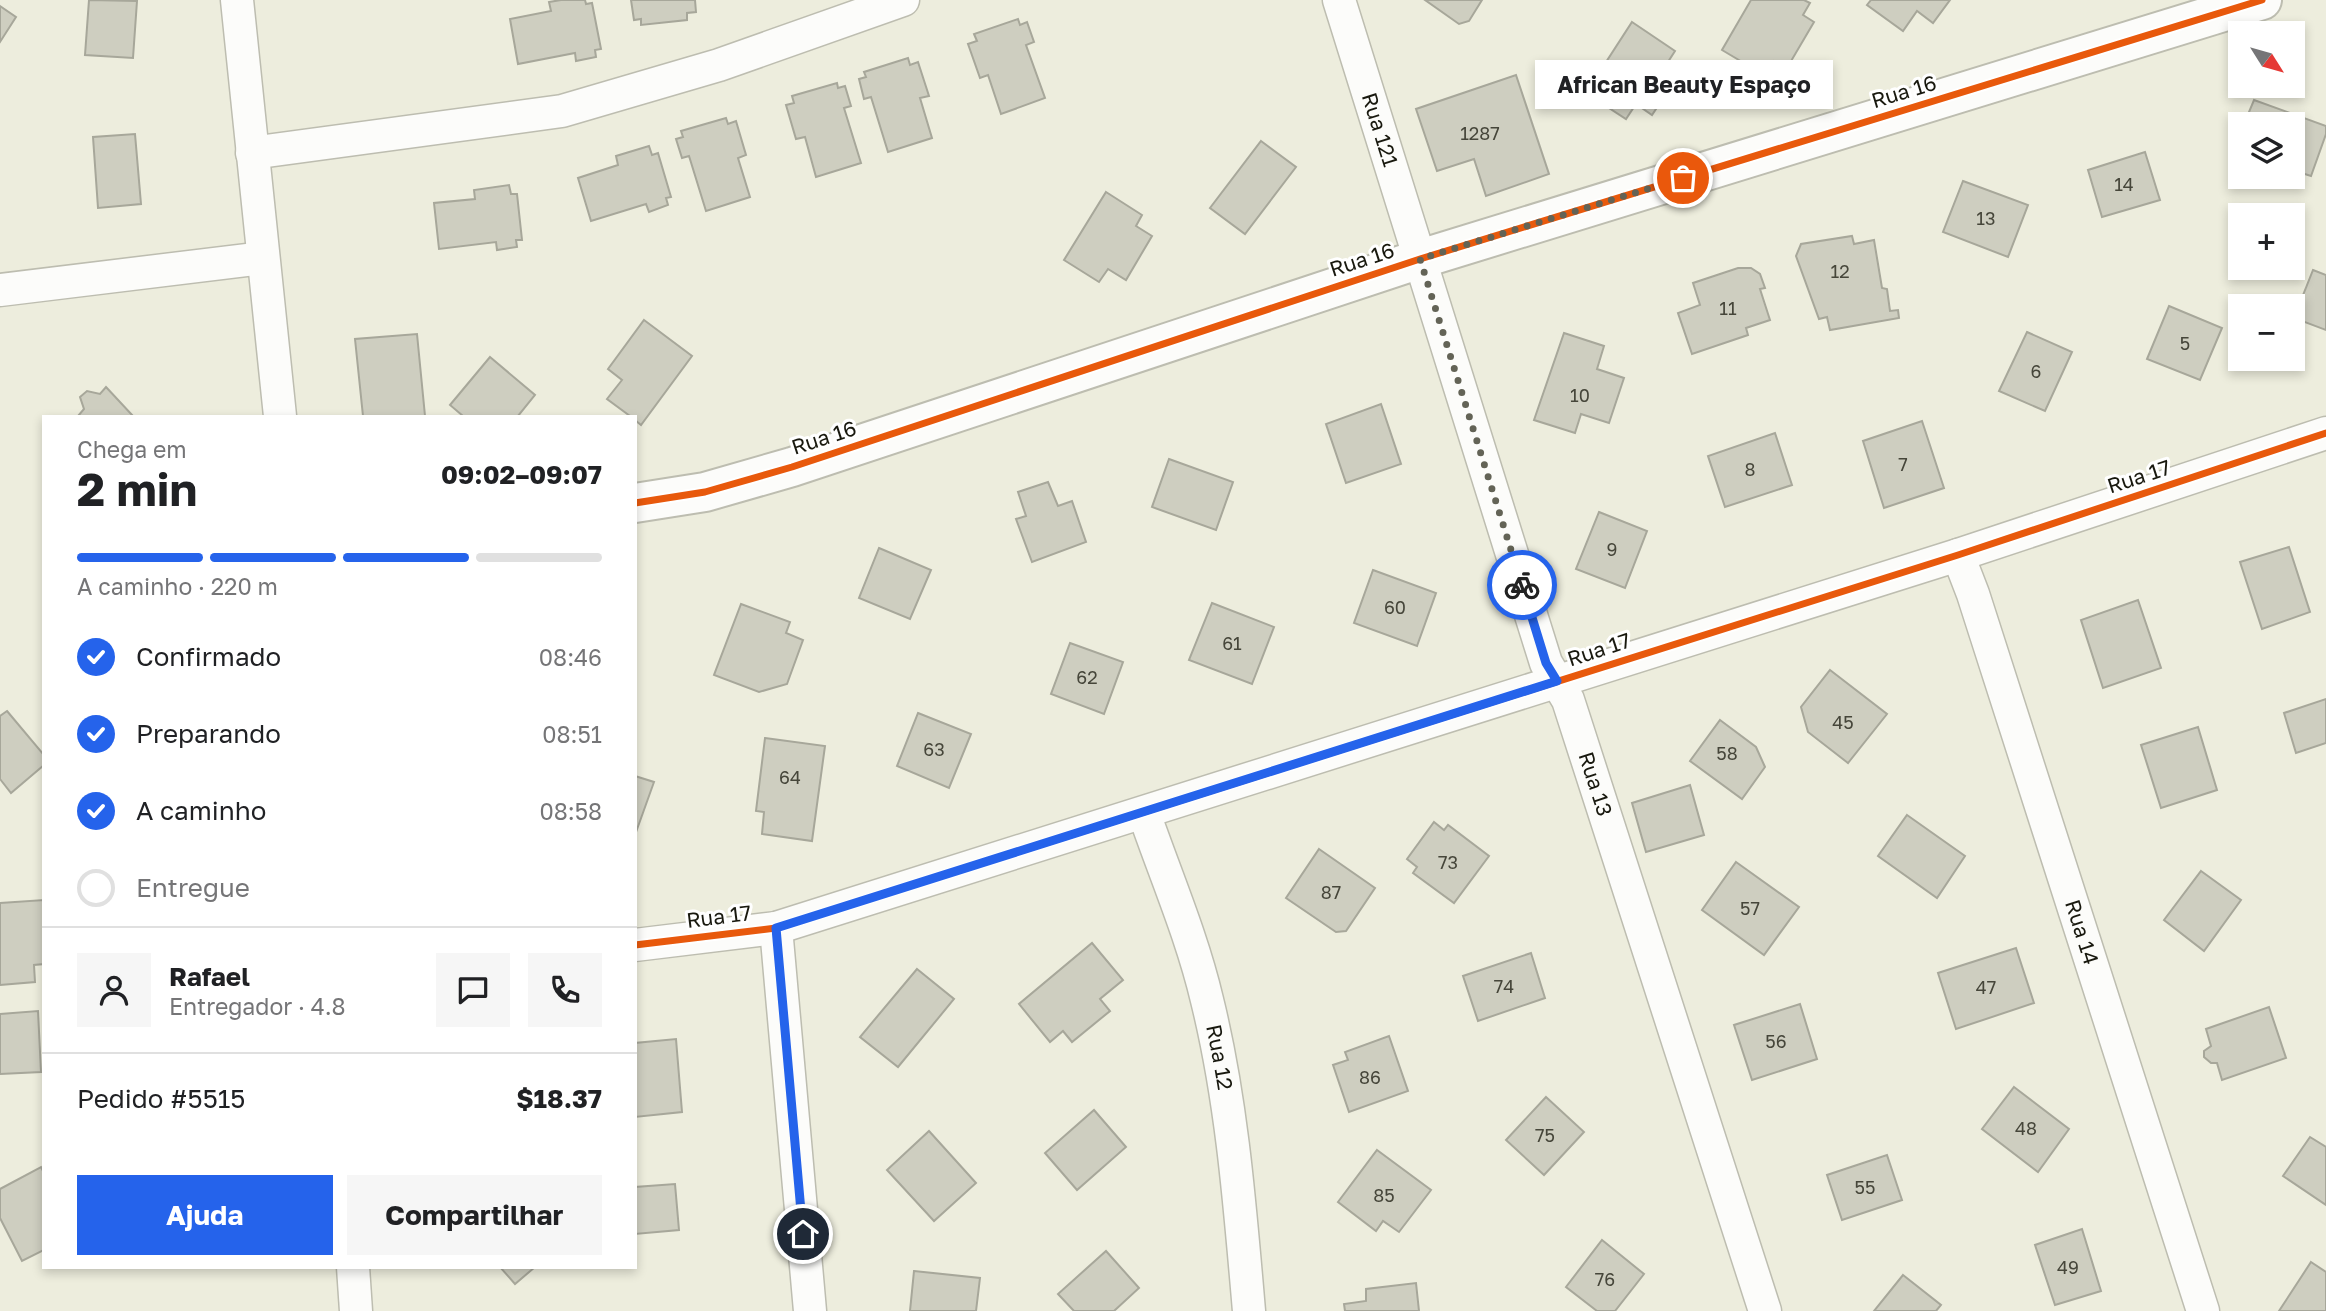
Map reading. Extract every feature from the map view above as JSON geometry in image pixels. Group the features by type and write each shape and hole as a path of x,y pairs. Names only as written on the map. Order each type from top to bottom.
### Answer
{"street":[{"path":"237,0 280,415"},
{"path":"252,153 562,111 719,65 903,0"},
{"name":"Rua 121","path":"1339,0 1420,259"},
{"name":"Rua 16","path":"637,503 705,492 792,467 1420,259 2262,0"},
{"path":"0,290 263,258"},
{"name":"Rua 13","path":"1420,259 1546,663 1568,700 1765,1311"},
{"name":"Rua 17","path":"637,945 776,928 1958,555 2326,433"},
{"name":"Rua 14","path":"1958,555 1973,594 2203,1311"},
{"name":"Rua 12","path":"1144,813 1207,997 1220,1056 1238,1184 1248,1311"},
{"path":"776,928 810,1311"},
{"path":"353,1269 356,1311"}],"building":[{"path":"89,0 137,1 133,58 85,55"},
{"path":"585,0 586,4 592,3 601,49 595,50 596,57 576,61 575,53 518,64 510,19 551,11 549,2"},
{"path":"631,0 695,0 696,12 687,13 687,20 641,25 641,19 634,20"},
{"path":"1425,0 1482,0 1469,21 1459,24"},
{"path":"1751,0 1804,0 1810,3 1803,15 1814,22 1787,68 1774,61 1766,76 1722,50"},
{"path":"1871,0 1950,0 1933,23 1917,11 1903,31 1867,5"},
{"path":"0,6 16,17 0,42"},
{"path":"1018,19 1020,25 1027,22 1034,42 1026,45 1045,98 1001,114 988,75 980,78 968,44 977,41 974,34"},
{"path":"1632,22 1675,51 1666,65 1679,74 1652,115 1636,104 1626,119 1586,93"},
{"path":"908,58 910,65 918,62 929,96 920,98 932,138 888,152 871,97 864,99 859,79 866,77 864,72"},
{"path":"1516,75 1549,174 1486,196 1474,159 1437,171 1416,109"},
{"path":"837,83 838,88 845,86 851,106 844,108 861,163 816,177 805,137 796,139 786,105 794,103 792,96"},
{"path":"2254,100 2287,112 2249,112"},
{"path":"726,118 728,124 736,121 746,155 738,158 750,197 706,211 689,156 682,158 676,139 683,137 681,131"},
{"path":"2305,118 2326,126 2326,134 2311,176 2305,174"},
{"path":"135,134 141,204 98,208 93,137"},
{"path":"1261,141 1296,167 1245,234 1210,208"},
{"path":"649,146 652,155 658,153 671,197 666,198 668,205 649,212 646,204 591,221 578,178 618,165 616,156"},
{"path":"2145,152 2160,200 2102,217 2088,170"},
{"path":"1963,181 2028,205 2008,257 1943,232"},
{"path":"509,185 511,194 517,194 522,240 516,240 517,247 497,250 496,242 439,249 434,203 475,199 474,190"},
{"path":"1106,192 1142,215 1136,226 1152,236 1126,280 1108,269 1099,282 1064,260"},
{"path":"1852,236 1854,244 1874,240 1882,288 1887,289 1890,311 1898,310 1899,318 1830,330 1827,317 1819,319 1796,256 1801,244"},
{"path":"1738,268 1751,268 1760,274 1765,288 1760,289 1770,320 1746,328 1748,335 1692,354 1678,313 1700,305 1693,283"},
{"path":"2313,270 2326,275 2326,330 2305,322 2304,294"},
{"path":"2169,306 2222,328 2200,380 2147,359"},
{"path":"644,320 692,356 641,425 637,422 637,415 629,415 607,399 622,380 608,369"},
{"path":"2027,332 2072,352 2045,411 1999,391"},
{"path":"1564,333 1604,346 1597,369 1624,378 1609,423 1581,414 1575,433 1534,420"},
{"path":"417,334 425,415 363,415 355,339"},
{"path":"490,357 535,395 519,415 462,415 450,405"},
{"path":"106,387 132,415 79,415 84,409 80,397 87,391 100,394"},
{"path":"1381,404 1401,464 1346,483 1326,424"},
{"path":"1922,421 1944,488 1884,508 1863,441"},
{"path":"1775,433 1792,485 1725,507 1708,456"},
{"path":"1169,459 1233,482 1216,530 1152,507"},
{"path":"1048,482 1058,506 1072,501 1086,542 1032,562 1016,519 1026,516 1018,492"},
{"path":"1599,512 1647,531 1625,588 1576,569"},
{"path":"2289,547 2310,612 2262,629 2240,562"},
{"path":"879,548 931,570 910,619 859,598"},
{"path":"1373,570 1436,593 1417,646 1354,623"},
{"path":"2138,600 2161,668 2103,688 2081,620"},
{"path":"1212,603 1274,627 1252,684 1189,660"},
{"path":"741,604 790,622 786,633 803,640 787,684 759,692 714,675"},
{"path":"1070,643 1123,662 1104,714 1051,694"},
{"path":"1830,670 1887,714 1848,763 1808,732 1801,707"},
{"path":"2326,699 2326,743 2296,753 2284,713"},
{"path":"7,711 42,753 42,767 11,793 0,779 0,716"},
{"path":"918,713 971,734 949,788 897,766"},
{"path":"1720,720 1756,747 1765,767 1742,799 1690,761"},
{"path":"2198,727 2217,790 2161,808 2141,745"},
{"path":"765,738 825,746 812,841 762,834 764,812 756,811"},
{"path":"637,777 654,782 637,829"},
{"path":"1690,785 1704,835 1646,852 1632,803"},
{"path":"1907,815 1965,856 1937,898 1878,856"},
{"path":"1434,822 1444,830 1448,825 1489,856 1454,903 1413,873 1417,867 1407,859"},
{"path":"1319,849 1375,888 1346,931 1336,932 1286,898"},
{"path":"1736,862 1799,907 1764,955 1702,910"},
{"path":"2201,871 2241,900 2204,951 2164,920"},
{"path":"42,900 42,964 34,965 35,982 0,985 0,903"},
{"path":"1092,943 1123,980 1100,999 1110,1011 1072,1042 1063,1031 1050,1042 1019,1004"},
{"path":"2016,948 2034,1003 1956,1029 1938,973"},
{"path":"1531,953 1545,998 1478,1021 1463,976"},
{"path":"917,969 954,999 898,1067 860,1037"},
{"path":"1800,1004 1817,1059 1752,1080 1734,1025"},
{"path":"2269,1007 2286,1058 2222,1080 2217,1063 2211,1063 2204,1057 2204,1051 2211,1046 2206,1029"},
{"path":"38,1011 41,1072 0,1074 0,1014"},
{"path":"1389,1036 1408,1091 1349,1112 1333,1065 1348,1060 1345,1052"},
{"path":"676,1039 682,1112 637,1117 637,1043"},
{"path":"2014,1087 2069,1129 2038,1172 1982,1129"},
{"path":"1546,1097 1584,1132 1544,1175 1506,1140"},
{"path":"1094,1110 1126,1147 1077,1190 1045,1153"},
{"path":"929,1131 976,1183 934,1221 887,1170"},
{"path":"2310,1137 2326,1147 2326,1205 2283,1176"},
{"path":"1377,1150 1431,1190 1399,1232 1383,1221 1376,1231 1338,1202"},
{"path":"1887,1155 1902,1200 1842,1220 1827,1175"},
{"path":"41,1167 42,1251 22,1261 0,1218 0,1189"},
{"path":"675,1184 679,1230 637,1234 637,1187"},
{"path":"2082,1229 2101,1291 2055,1305 2035,1245"},
{"path":"1602,1240 1644,1274 1615,1311 1597,1311 1566,1287"},
{"path":"1106,1251 1139,1288 1114,1311 1074,1311 1058,1294"},
{"path":"2311,1262 2326,1272 2326,1311 2279,1311"},
{"path":"502,1269 533,1269 515,1284"},
{"path":"914,1271 980,1278 976,1311 910,1311"},
{"path":"1903,1275 1941,1305 1936,1311 1874,1311"},
{"path":"1416,1283 1419,1311 1345,1311 1344,1304 1366,1301 1366,1289"}],"cycle path":[{"path":"637,503 705,492 792,467 1420,259 2262,0"},
{"path":"637,945 776,928 1958,555 2326,433"}],"way so far":[{"path":"1522,585 1420,259 1683,178"}],"place":[{"name":"African Beauty Espaço","path":"1683,178"}],"route":[{"path":"803,1234 776,928 1557,681 1546,663 1522,585"}]}
